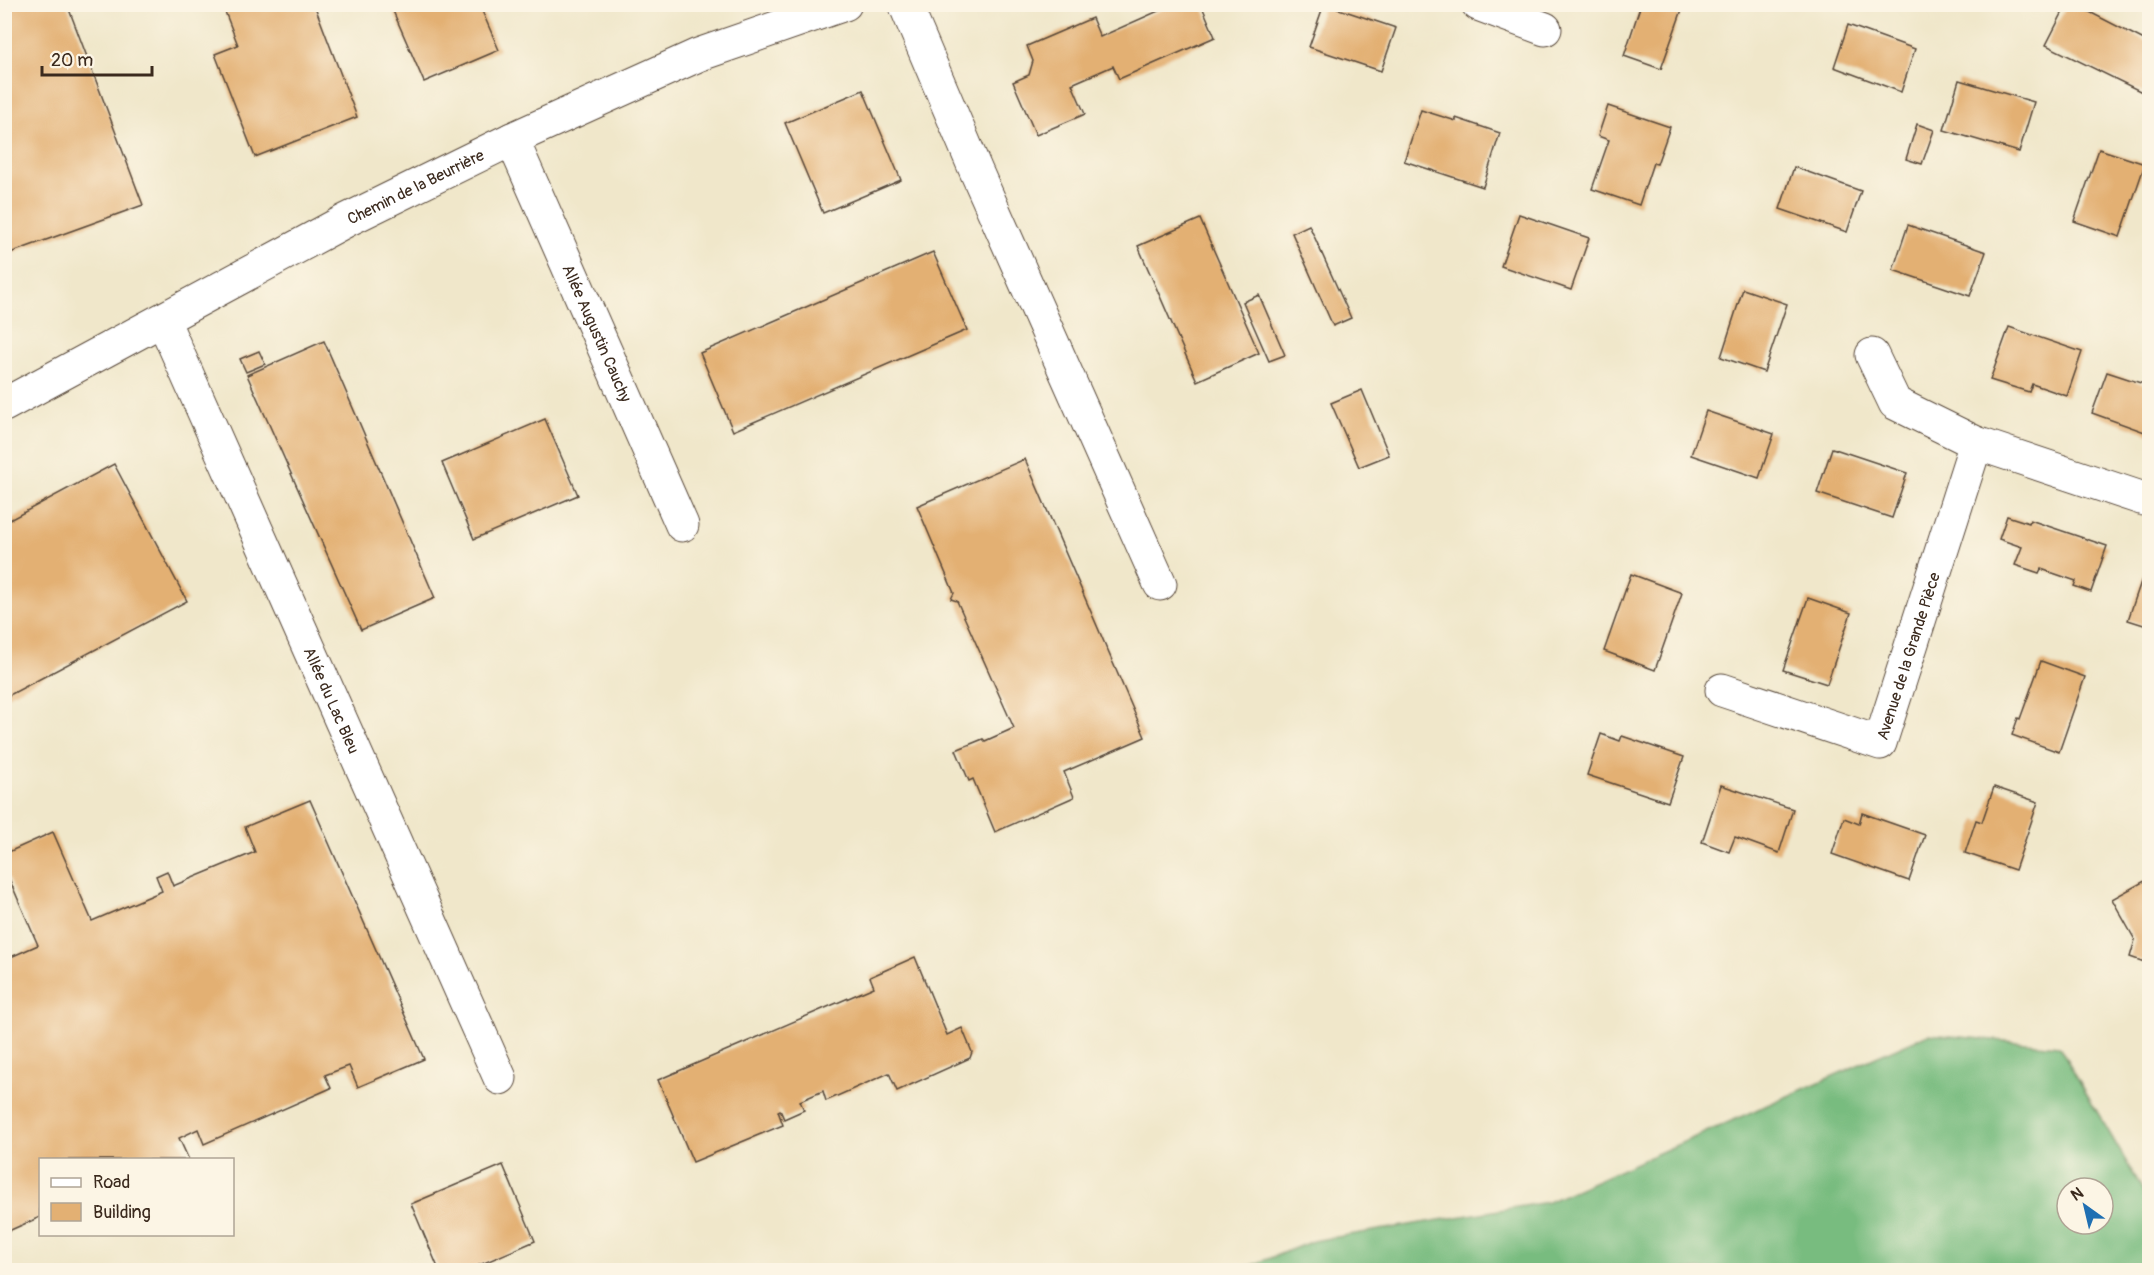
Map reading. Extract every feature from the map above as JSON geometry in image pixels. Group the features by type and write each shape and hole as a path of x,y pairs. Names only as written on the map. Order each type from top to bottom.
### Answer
{"street":[{"name":"Chemin de la Beurrière","path":"4,405 347,220 512,139 698,55 845,4"},
{"path":"905,4 976,171 1160,584"},
{"path":"1478,4 1545,29"},
{"name":"Allée Augustin Cauchy","path":"512,139 682,525"},
{"name":"Allée du Lac Bleu","path":"163,320 500,1078"},
{"path":"1872,355 1895,403 1976,443 2150,501"},
{"name":"Avenue de la Grande Pièce","path":"1722,690 1880,743 1976,443"}],"green space":[{"path":"1928,1034 2059,1046 2149,1201 2149,1270 1240,1270 1313,1241 1548,1202"}],"building":[{"path":"4,4 67,4 143,205 10,253 4,238"},
{"path":"222,4 314,4 357,117 255,157 215,54 238,45"},
{"path":"390,4 479,4 499,50 424,82"},
{"path":"1174,4 1201,4 1215,37 1119,79 1113,66 1072,84 1085,114 1036,135 1013,82 1029,75 1033,61 1027,46 1092,18 1100,37"},
{"path":"1324,4 1396,28 1381,71 1309,47"},
{"path":"1641,4 1684,4 1661,69 1624,56"},
{"path":"2067,4 2074,4 2150,43 2150,82 2144,93 2046,45"},
{"path":"1848,25 1915,49 1901,92 1834,67"},
{"path":"1959,80 2034,102 2019,152 1944,130"},
{"path":"863,90 901,180 823,213 785,123"},
{"path":"1608,106 1670,127 1657,164 1653,163 1639,205 1592,189 1609,140 1598,136"},
{"path":"1421,110 1456,121 1456,118 1500,133 1483,187 1404,161"},
{"path":"1917,124 1934,130 1922,164 1906,159"},
{"path":"2099,149 2145,164 2120,237 2074,221"},
{"path":"1794,167 1861,191 1847,232 1780,209"},
{"path":"1519,214 1589,238 1571,290 1501,266"},
{"path":"1200,219 1259,353 1197,381 1138,246"},
{"path":"1309,225 1351,318 1333,326 1292,233"},
{"path":"1908,225 1986,252 1970,296 1893,270"},
{"path":"933,252 967,330 733,431 700,353"},
{"path":"1743,289 1787,304 1764,372 1721,357"},
{"path":"1259,295 1285,355 1269,361 1243,302"},
{"path":"2009,327 2082,352 2067,396 2032,384 2029,392 1990,380"},
{"path":"324,341 435,598 361,630 247,375"},
{"path":"259,351 265,364 246,372 240,359"},
{"path":"2107,372 2150,386 2150,434 2092,413"},
{"path":"1362,390 1389,455 1359,467 1331,403"},
{"path":"1706,411 1774,434 1759,478 1691,455"},
{"path":"545,419 578,495 474,539 442,463"},
{"path":"1832,448 1907,473 1892,518 1817,493"},
{"path":"1025,459 1145,737 1064,772 1074,797 995,832 973,779 969,781 956,750 983,739 985,741 1014,728 957,601 951,599 954,593 917,506"},
{"path":"114,464 187,601 4,698 4,523"},
{"path":"2007,516 2029,523 2030,520 2107,546 2091,592 2074,586 2076,581 2041,569 2039,573 2015,565 2022,547 1999,539"},
{"path":"2150,558 2150,627 2128,620"},
{"path":"1631,574 1682,593 1655,670 1604,651"},
{"path":"1808,598 1851,613 1827,684 1783,670"},
{"path":"2041,661 2085,677 2059,752 2012,735"},
{"path":"1601,734 1620,741 1622,736 1684,757 1668,802 1587,775"},
{"path":"1721,785 1793,809 1779,853 1735,837 1729,852 1702,842"},
{"path":"1994,787 2038,802 2015,870 1965,853 1976,820 1982,822"},
{"path":"310,800 424,1059 358,1087 349,1066 325,1075 331,1088 204,1144 198,1129 179,1138 188,1158 39,1158 39,1217 4,1233 4,960 38,945 4,867 4,854 53,832 92,921 162,891 156,876 167,871 173,886 255,852 245,827"},
{"path":"1862,813 1925,835 1909,881 1832,854 1844,818 1859,824"},
{"path":"2150,878 2150,964 2130,957 2135,940 2112,899"},
{"path":"915,957 947,1035 962,1028 972,1052 970,1058 897,1091 889,1073 826,1101 823,1091 800,1101 804,1110 784,1119 780,1110 778,1111 783,1125 693,1162 658,1080 874,987 870,977"},
{"path":"503,1165 535,1241 468,1270 439,1270 411,1204"}]}
